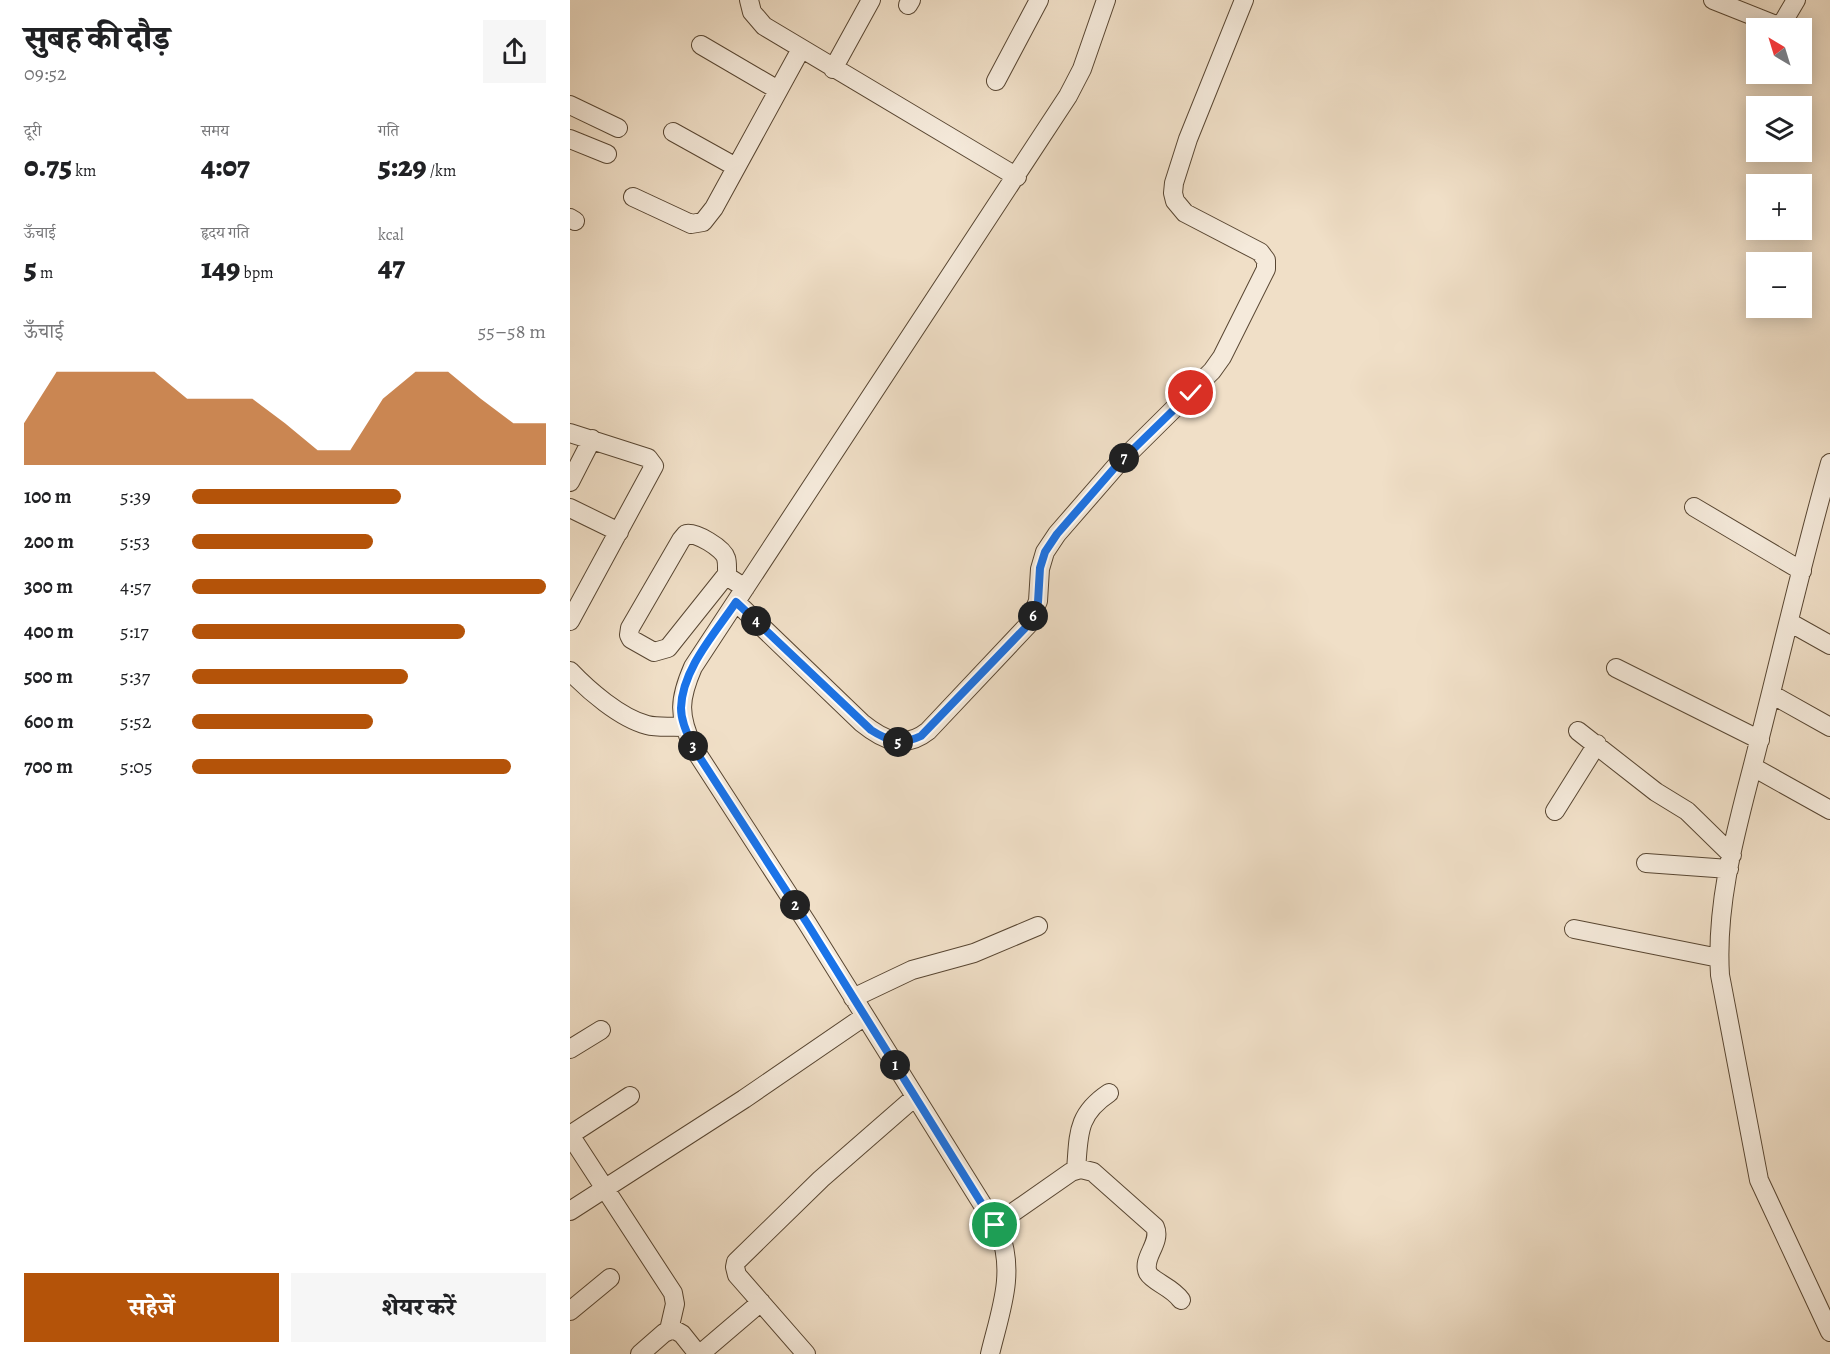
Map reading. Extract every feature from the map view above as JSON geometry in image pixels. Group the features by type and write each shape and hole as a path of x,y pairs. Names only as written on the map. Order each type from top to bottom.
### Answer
{"street":[{"path":"749,0 757,20 833,69 1017,177"},
{"path":"833,69 871,0"},
{"path":"996,81 1039,0"},
{"path":"990,1354 1007,1277 1008,1260 1005,1245 995,1225 865,1016 693,747 684,727 681,708 684,689 693,667 1017,177 1073,87 1089,50 1106,0"},
{"path":"727,574 668,648 654,652 631,639 629,635 635,618 681,540 686,534 693,534 723,553 727,574 741,595 862,723 881,737 901,742 915,739 928,731 1028,625 1038,602 1040,568 1045,552 1057,534 1117,465 1212,371 1222,357 1266,269 1266,260 1260,252 1185,213 1175,201 1173,193 1188,139 1244,0"},
{"path":"1713,0 1778,25 1785,19 1796,0"},
{"path":"701,45 778,90"},
{"path":"633,197 683,222 696,224 708,216 801,49"},
{"path":"570,105 618,128"},
{"path":"673,132 736,167"},
{"path":"570,139 607,154"},
{"path":"570,433 648,458 654,466 571,616"},
{"path":"570,482 592,439"},
{"path":"1830,463 1825,502 1802,571 1789,622 1781,699 1760,740 1762,773 1730,862 1719,926 1719,958 1724,998 1759,1180 1830,1332"},
{"path":"1694,507 1802,571"},
{"path":"570,508 619,532"},
{"path":"1789,622 1830,645"},
{"path":"1616,668 1760,740"},
{"path":"570,671 594,693 638,722 654,726 684,727"},
{"path":"1781,699 1830,727"},
{"path":"1578,731 1656,792 1694,816 1730,862"},
{"path":"1555,811 1596,744"},
{"path":"1762,773 1830,810"},
{"path":"1646,863 1730,862"},
{"path":"853,998 912,970 974,952 1038,926"},
{"path":"1574,929 1719,958"},
{"path":"570,1211 744,1099 865,1016"},
{"path":"570,1049 601,1030"},
{"path":"1076,1170 1079,1127 1083,1118 1109,1093"},
{"path":"630,1096 570,1135 673,1293 675,1304 669,1330 640,1354"},
{"path":"806,1354 737,1275 736,1262 821,1179 915,1097"},
{"path":"995,1225 1076,1170 1093,1172 1152,1223 1157,1232 1157,1238 1147,1271 1156,1281 1176,1292 1181,1300"},
{"path":"570,1311 610,1278"},
{"path":"669,1330 678,1331 699,1354 761,1302"}],"route":[{"path":"995,1225 807,923 693,747 684,727 681,708 684,689 693,667 736,602 871,730 890,741 909,741 921,736 1028,625 1035,614 1038,602 1040,568 1045,552 1057,534 1117,465 1191,393"}]}
